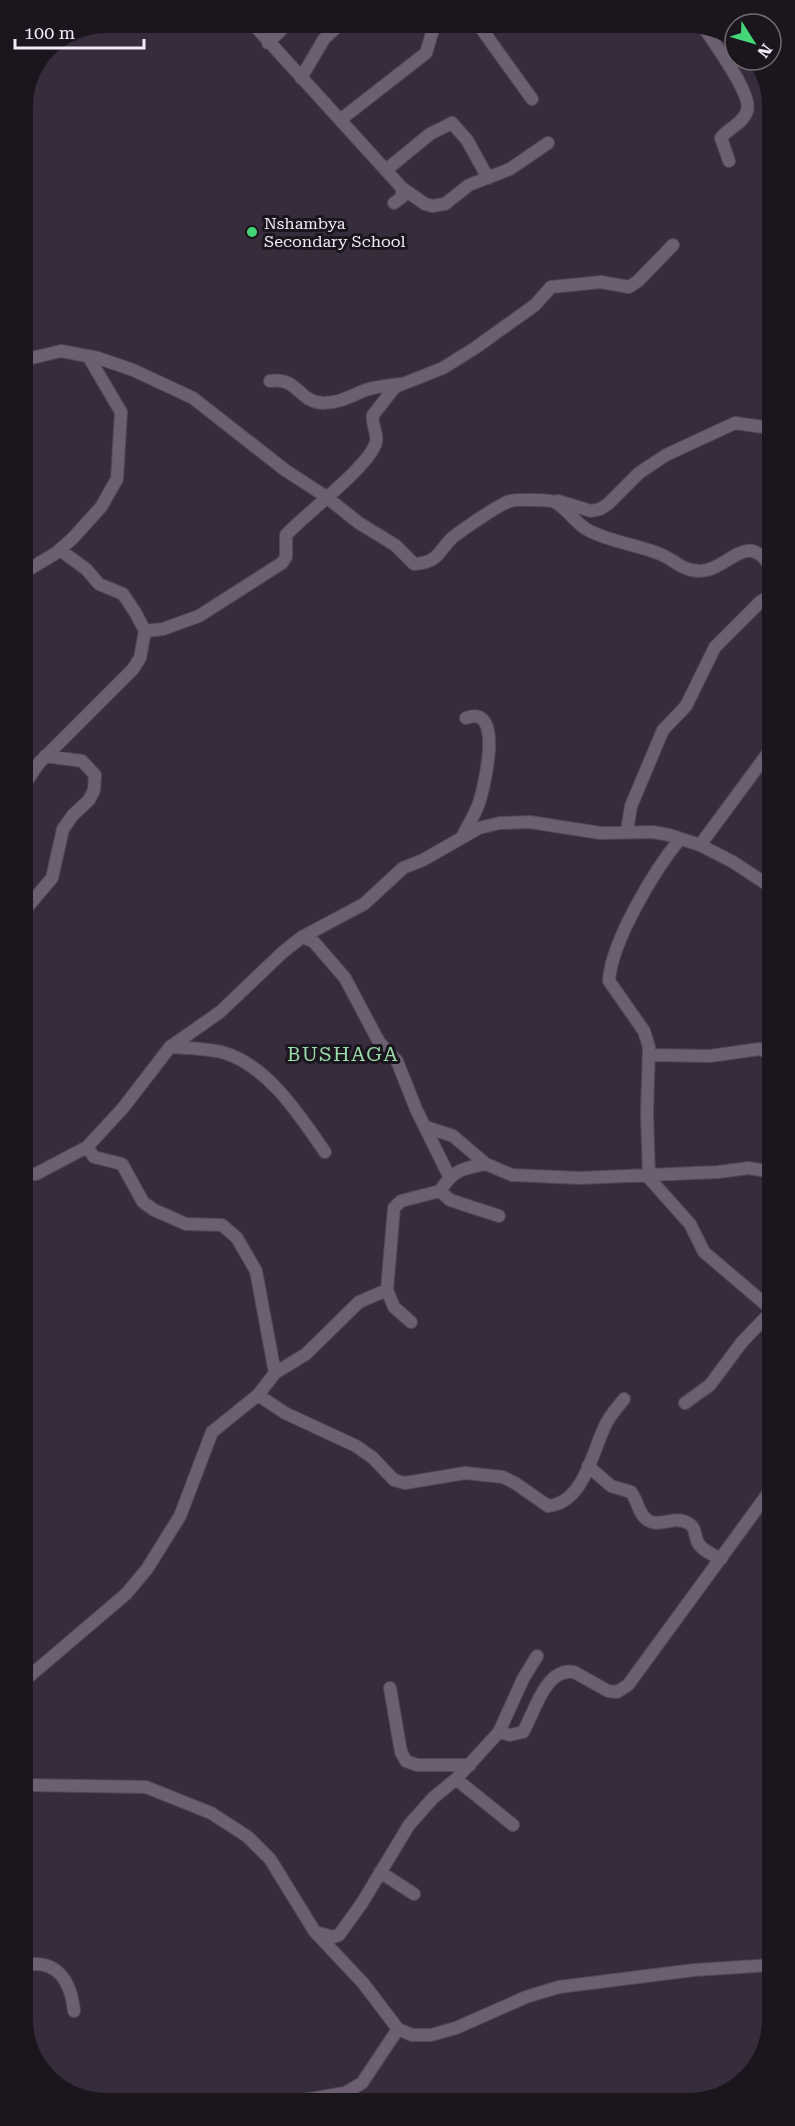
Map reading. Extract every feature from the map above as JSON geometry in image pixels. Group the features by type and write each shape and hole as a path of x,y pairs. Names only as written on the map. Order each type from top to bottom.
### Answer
{"street":[{"path":"260,33 402,188 425,204 438,206 445,204 469,185 510,169 548,143"},
{"path":"268,43 278,33"},
{"path":"301,78 324,39 330,33"},
{"path":"340,120 426,53 432,33"},
{"path":"484,33 532,99"},
{"path":"709,36 738,80 747,102 747,111 742,118 721,138 729,161"},
{"path":"386,170 440,127 452,123 467,140 488,178"},
{"path":"394,203 402,197 402,188"},
{"path":"145,631 163,629 199,616 278,566 286,557 286,535 325,496 353,474 375,444 373,415 395,387 443,368 475,348 535,305 551,287 601,282 629,287 638,281 673,245"},
{"path":"33,358 61,351 88,356 133,370 193,398 285,470 325,496 359,523 395,545 414,564 425,563 440,555 453,537 503,503 521,500 566,501 591,511 600,509 608,504 639,472 666,455 735,423 762,427"},
{"path":"33,567 60,549 101,507 117,479 121,412 88,356"},
{"path":"270,381 281,380 291,383 310,400 323,403 345,401 373,388 401,384"},
{"path":"554,501 588,530 659,553 689,570 698,571 720,566 747,550 756,552 762,558"},
{"path":"33,773 45,756 133,669 140,658 145,631 123,594 99,584 86,569 60,549"},
{"path":"627,831 631,806 663,730 686,706 715,647 762,600"},
{"path":"462,837 479,804 490,738 487,726 482,719 471,716 466,718"},
{"path":"33,900 52,878 54,860 67,821 89,800 94,790 95,775 82,761 45,756"},
{"path":"700,845 762,761"},
{"path":"33,1174 87,1147 123,1108 170,1047 220,1012 302,937 364,904 404,868 423,860 479,828 500,823 530,822 600,833 653,832 700,845 762,882"},
{"path":"680,838 640,899 609,975 611,987 644,1031 651,1055 647,1113 648,1174 652,1183 690,1224 704,1252 762,1302"},
{"path":"302,937 313,941 345,978 379,1042 397,1061 449,1176"},
{"path":"170,1047 211,1051 237,1059 276,1090 325,1152"},
{"path":"651,1055 710,1056 762,1050"},
{"path":"426,1127 453,1136 486,1164 512,1175 580,1178 762,1169"},
{"path":"87,1147 94,1157 122,1164 143,1202 154,1210 186,1224 222,1225 237,1238 256,1271 275,1373"},
{"path":"411,1322 394,1307 387,1290 394,1208 401,1202 440,1191 449,1176 468,1167 486,1164"},
{"path":"440,1191 450,1200 499,1216"},
{"path":"33,1673 126,1594 147,1569 180,1516 207,1439 212,1432 258,1395 275,1373 306,1354 359,1302 387,1290"},
{"path":"685,1403 710,1385 742,1342 762,1320"},
{"path":"258,1395 285,1413 356,1446 373,1458 388,1477 405,1483 465,1473 503,1477 548,1506 570,1495 580,1484 606,1423 624,1400"},
{"path":"588,1466 611,1486 631,1492 641,1513 650,1522 656,1524 673,1519 687,1522 695,1529 697,1542 703,1549 721,1559"},
{"path":"499,1732 510,1735 523,1732 542,1692 568,1671 608,1691 623,1690 762,1502"},
{"path":"315,1932 333,1937 339,1935 409,1825 433,1798 470,1765 499,1732 523,1679 537,1656"},
{"path":"390,1688 401,1752 406,1761 417,1765 470,1765"},
{"path":"456,1779 513,1825"},
{"path":"33,1785 146,1787 211,1814 248,1836 270,1859 315,1932 363,1983 398,2029 412,2035 431,2035 456,2028 526,1997 559,1987 694,1970 762,1966"},
{"path":"380,1872 414,1894"},
{"path":"33,1964 64,1976 70,1985 74,2011"},
{"path":"345,2093 362,2083 398,2029"}],"place":[{"name":"Nshambya Secondary School","path":"252,232"}],"district":[{"name":"BUSHAGA","path":"343,1054"}]}
